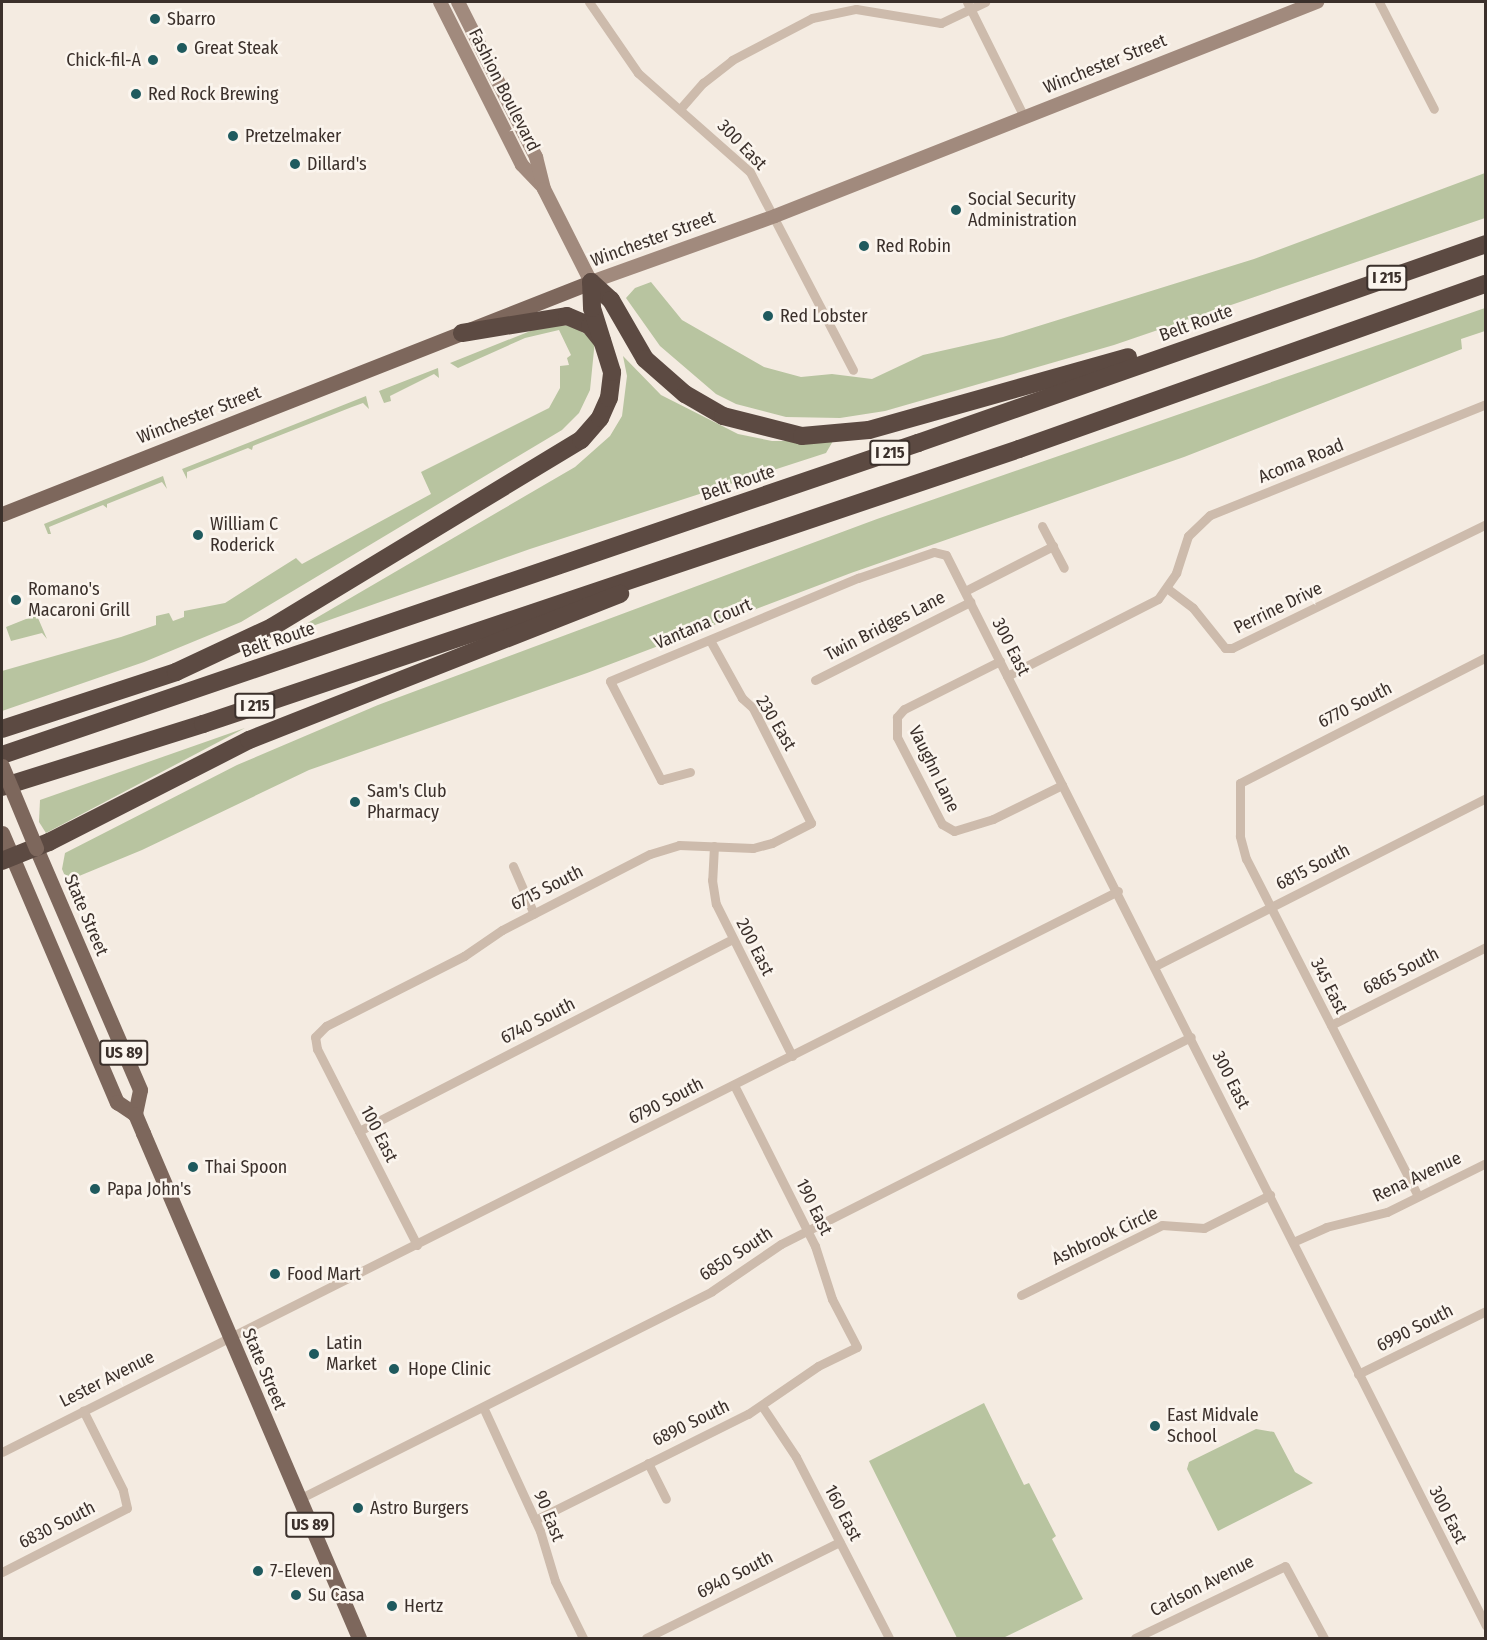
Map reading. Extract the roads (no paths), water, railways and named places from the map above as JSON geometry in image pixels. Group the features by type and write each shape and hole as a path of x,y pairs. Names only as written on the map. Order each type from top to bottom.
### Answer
{"highway":[{"name":"Belt Route","path":"2,755 918,444 1485,244"},
{"path":"591,282 611,300 645,359 685,394 723,416 802,436 869,430 1288,312"},
{"path":"2,729 176,672 272,627 563,453 594,426 609,398 612,372 607,349 592,308 591,282"},
{"name":"I 215","path":"2,788 202,724 766,535 1485,284"},
{"path":"462,333 567,316 590,326 607,349"},
{"path":"7,859 36,848 249,740 766,535"}],"main road":[{"name":"Fashion Boulevard","path":"440,2 522,165 544,189"},
{"name":"Fashion Boulevard","path":"458,2 536,158 544,189 591,282"},
{"name":"Winchester Street","path":"2,514 591,282 775,216 1317,2"},
{"name":"State Street","path":"2,766 140,1090 135,1114"},
{"name":"State Street","path":"2,832 7,859 117,1102 135,1114 359,1638"}],"street":[{"name":"300 East","path":"589,2 638,73 739,159 756,180 853,370"},
{"path":"680,109 704,83 732,60 812,18 856,9 942,22 969,5 985,2"},
{"path":"1379,2 1434,109"},
{"path":"969,5 1024,117"},
{"name":"Acoma Road","path":"1168,589 1188,536 1210,515 1485,404"},
{"name":"Perrine Drive","path":"1168,589 1193,608 1225,648 1232,648 1485,524"},
{"path":"1042,526 1064,568"},
{"path":"964,591 1053,546"},
{"name":"300 East","path":"942,553 970,602 1118,891 1358,1374 1484,1620"},
{"name":"Vantana Court","path":"690,772 661,780 610,681 711,642 730,628 858,578 942,553"},
{"path":"1007,676 1144,607 1168,589"},
{"name":"Twin Bridges Lane","path":"815,680 970,602"},
{"name":"230 East","path":"711,642 742,698 753,708 811,823"},
{"name":"6770 South","path":"1240,783 1485,657"},
{"name":"Vaughn Lane","path":"1000,661 904,709 897,717 897,737 942,824 950,830 960,831 993,819 1062,785"},
{"name":"345 East","path":"1240,783 1242,847 1418,1196"},
{"name":"6815 South","path":"1155,966 1485,798"},
{"name":"6715 South","path":"315,1037 326,1026 464,956 534,914 650,854 679,846 753,848 771,843 811,823"},
{"name":"200 East","path":"714,846 713,892 732,939 792,1056"},
{"path":"513,866 534,914"},
{"name":"6790 South","path":"229,1338 1118,891"},
{"name":"6740 South","path":"359,1131 732,939"},
{"name":"6865 South","path":"1331,1025 1485,946"},
{"name":"100 East","path":"315,1037 317,1048 417,1245"},
{"name":"6850 South","path":"299,1499 712,1291 808,1231 1191,1037"},
{"name":"190 East","path":"734,1085 808,1231 832,1299 857,1347"},
{"name":"Rena Avenue","path":"1293,1242 1326,1227 1387,1212 1485,1163"},
{"name":"Ashbrook Circle","path":"1021,1294 1162,1225 1204,1228 1270,1195"},
{"name":"6990 South","path":"1358,1374 1485,1311"},
{"name":"Lester Avenue","path":"2,1452 229,1338"},
{"name":"6890 South","path":"535,1520 762,1406 818,1366 857,1347"},
{"name":"160 East","path":"762,1406 788,1442 889,1638"},
{"name":"90 East","path":"483,1407 535,1520 555,1581 583,1638"},
{"name":"6830 South","path":"2,1572 127,1508 123,1490 83,1410"},
{"path":"648,1463 666,1499"},
{"name":"6940 South","path":"646,1638 839,1542"},
{"name":"Carlson Avenue","path":"1135,1638 1285,1566 1324,1638"}],"place":[{"name":"Sbarro","path":"155,19"},
{"name":"Great Steak","path":"182,48"},
{"name":"Chick-fil-A","path":"153,60"},
{"name":"Red Rock Brewing","path":"136,94"},
{"name":"Pretzelmaker","path":"233,136"},
{"name":"Dillard's","path":"295,164"},
{"name":"Social Security Administration","path":"956,210"},
{"name":"Red Robin","path":"864,246"},
{"name":"Red Lobster","path":"768,316"},
{"name":"William C Roderick","path":"198,535"},
{"name":"Romano's Macaroni Grill","path":"16,600"},
{"name":"Sam's Club Pharmacy","path":"355,802"},
{"name":"Thai Spoon","path":"193,1167"},
{"name":"Papa John's","path":"95,1189"},
{"name":"Food Mart","path":"275,1274"},
{"name":"Latin Market","path":"314,1354"},
{"name":"Hope Clinic","path":"394,1369"},
{"name":"East Midvale School","path":"1155,1426"},
{"name":"Astro Burgers","path":"358,1508"},
{"name":"7-Eleven","path":"258,1571"},
{"name":"Su Casa","path":"296,1595"},
{"name":"Hertz","path":"392,1606"}]}
